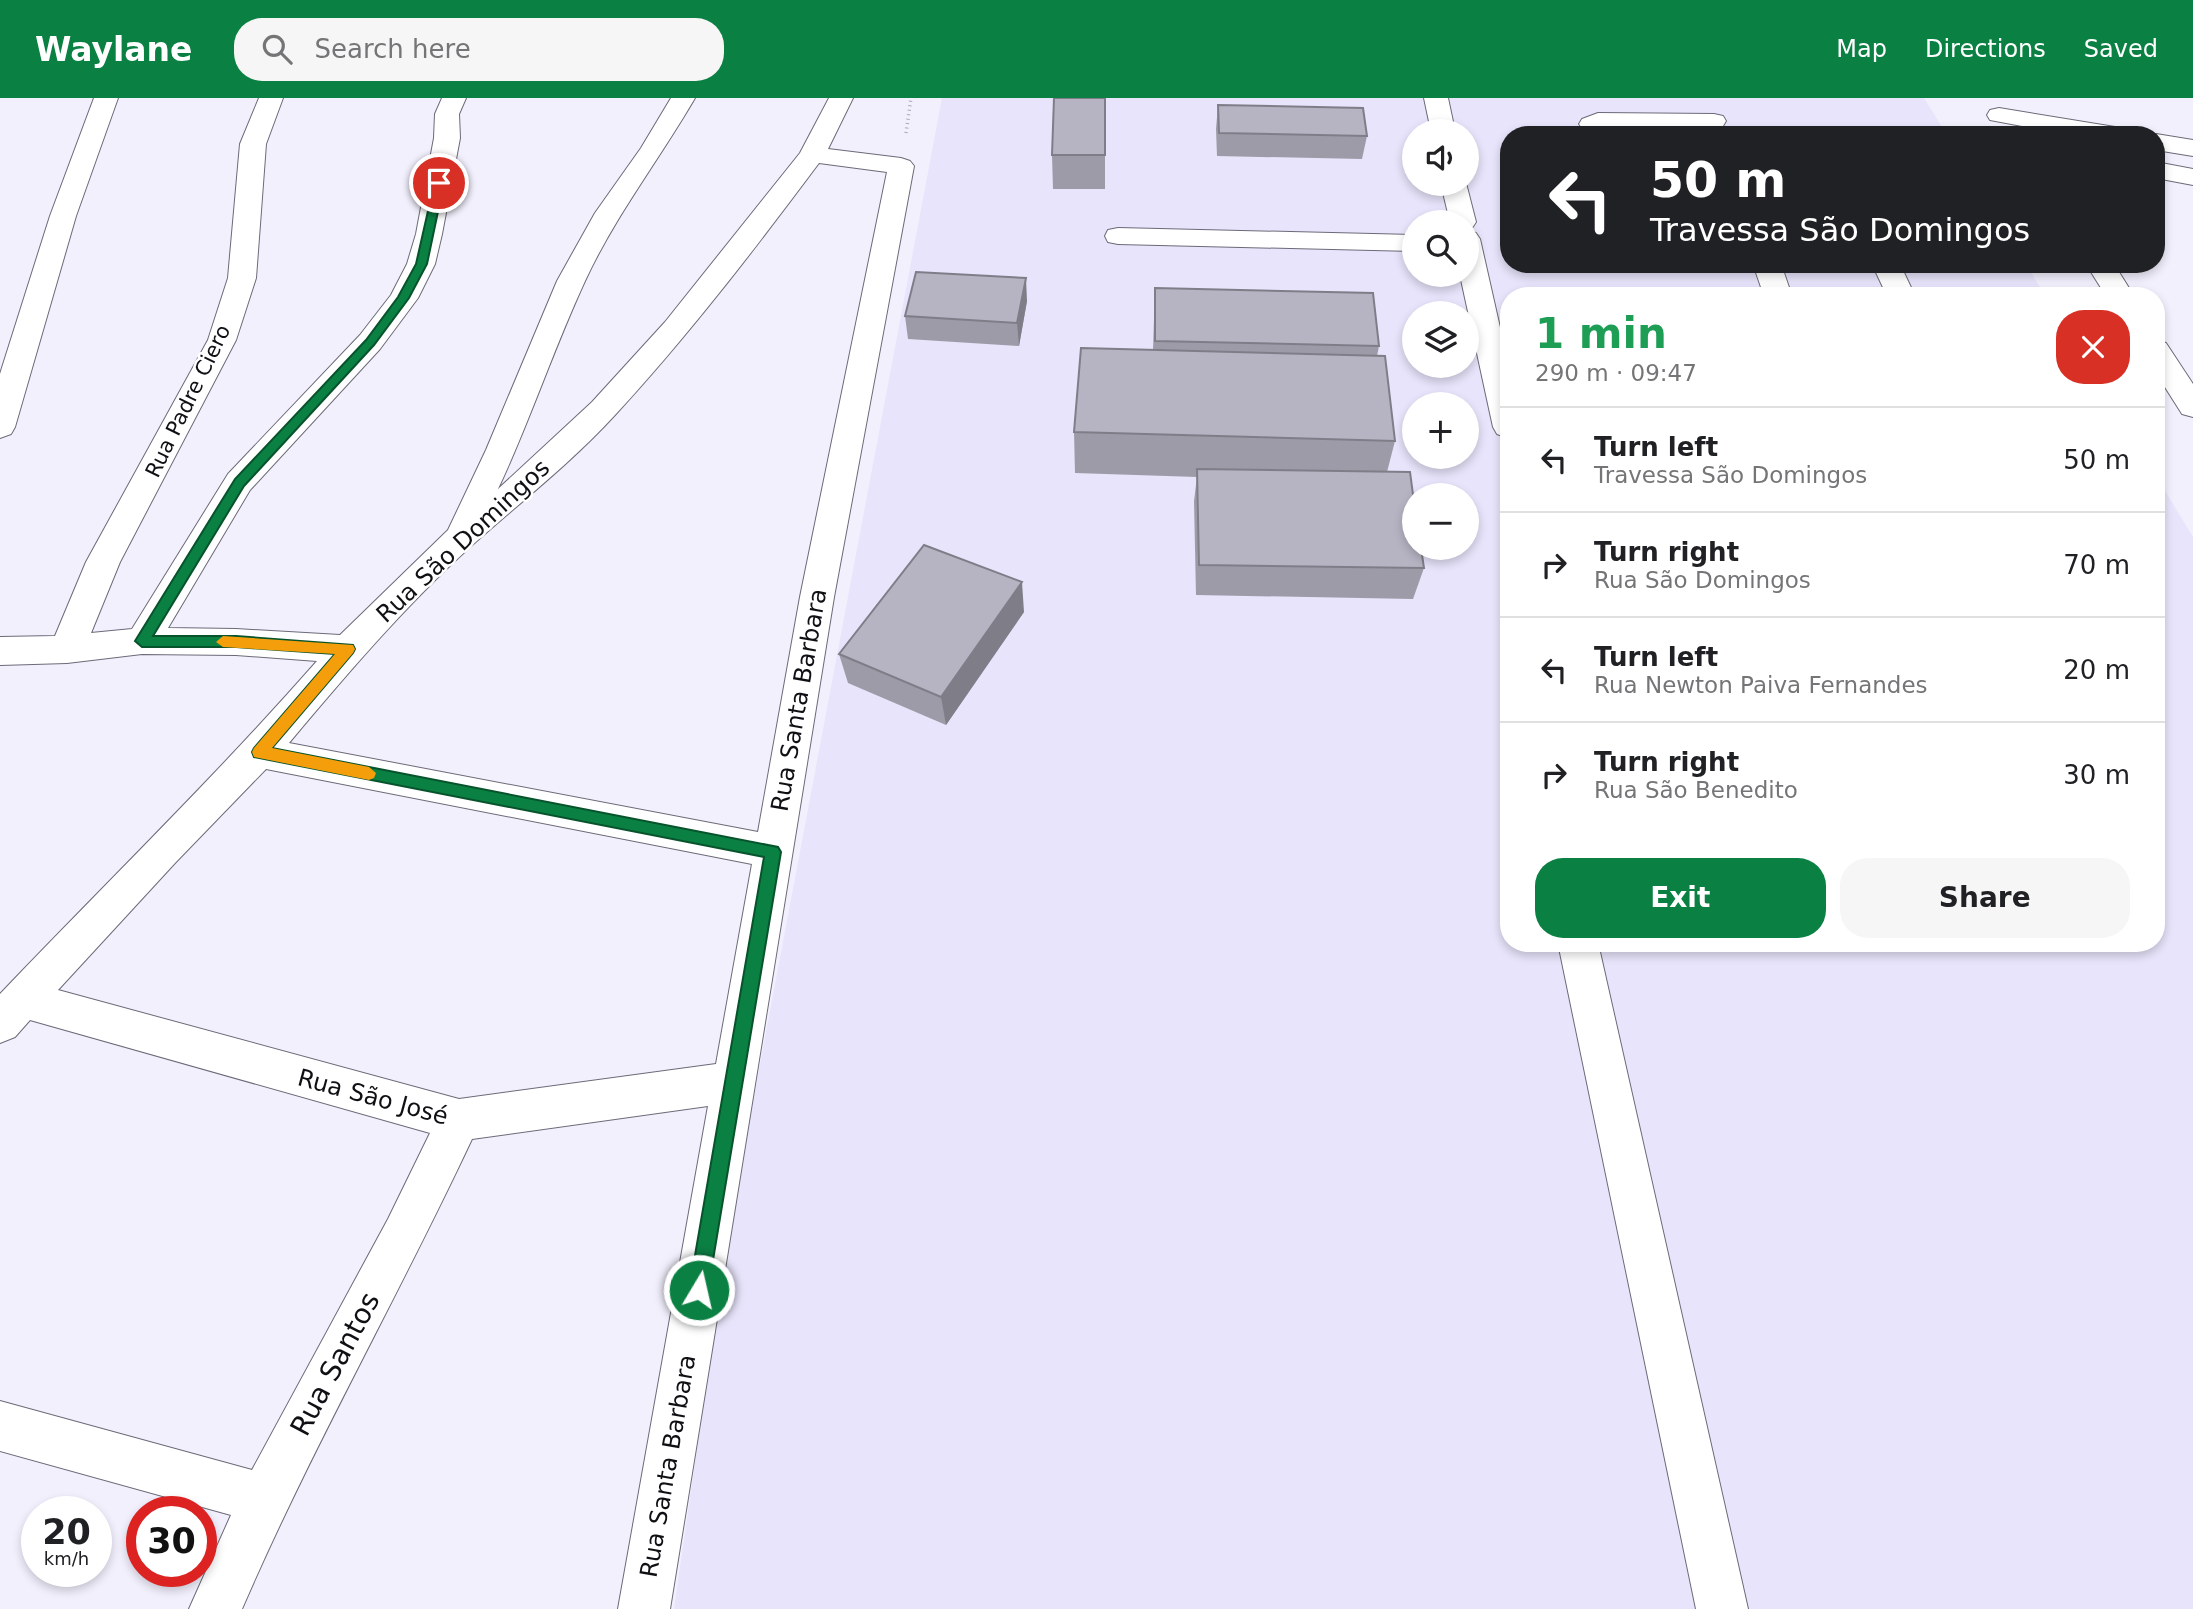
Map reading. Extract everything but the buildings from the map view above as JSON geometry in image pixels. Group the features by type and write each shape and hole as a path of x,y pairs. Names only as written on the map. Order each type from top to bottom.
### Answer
{"street":[{"path":"0,427 71,190 106,98"},
{"name":"Rua Padre Ciero","path":"67,649 103,562 222,340 242,278 253,145 271,98"},
{"path":"142,641 239,482 370,342 404,298 421,264 429,234 447,138 447,114 454,98"},
{"path":"457,540 500,450 571,281 608,213 653,149 682,98"},
{"name":"Rua São Domingos","path":"11,1011 160,851 259,752 348,649 457,540 530,481 603,409 675,329 812,155 841,98"},
{"path":"1436,98 1440,119"},
{"path":"1583,98 1597,126"},
{"path":"2000,116 2061,126"},
{"path":"1598,126 1598,120 1712,118"},
{"path":"2165,143 2193,148"},
{"name":"Rua Santa Barbara","path":"644,1609 817,597 901,166 812,155"},
{"path":"2165,172 2193,177"},
{"path":"1118,236 1402,243"},
{"path":"1477,287 1500,391"},
{"path":"2165,362 2188,394"},
{"path":"0,651 67,649 142,641 236,642 348,649"},
{"path":"259,752 773,852"},
{"path":"1580,952 1722,1609"},
{"name":"Rua São José","path":"11,1011 459,1120 732,1082"},
{"name":"Rua Santos","path":"215,1609 264,1499 404,1235 459,1120"},
{"path":"0,1426 264,1499"}],"shaded area":[{"path":"942,98 1924,98 1941,126 1500,126 1500,273 2031,273 2040,287 1500,287 1500,952 2165,952 2165,491 2193,537 2193,1609 674,1609 728,1234"}],"slow traffic":[{"path":"223,642 348,649 259,752 369,773"}],"route":[{"path":"439,183 421,264 404,298 370,342 239,482 142,641 236,642 348,649 259,752 773,852 732,1082 699,1290"}]}
